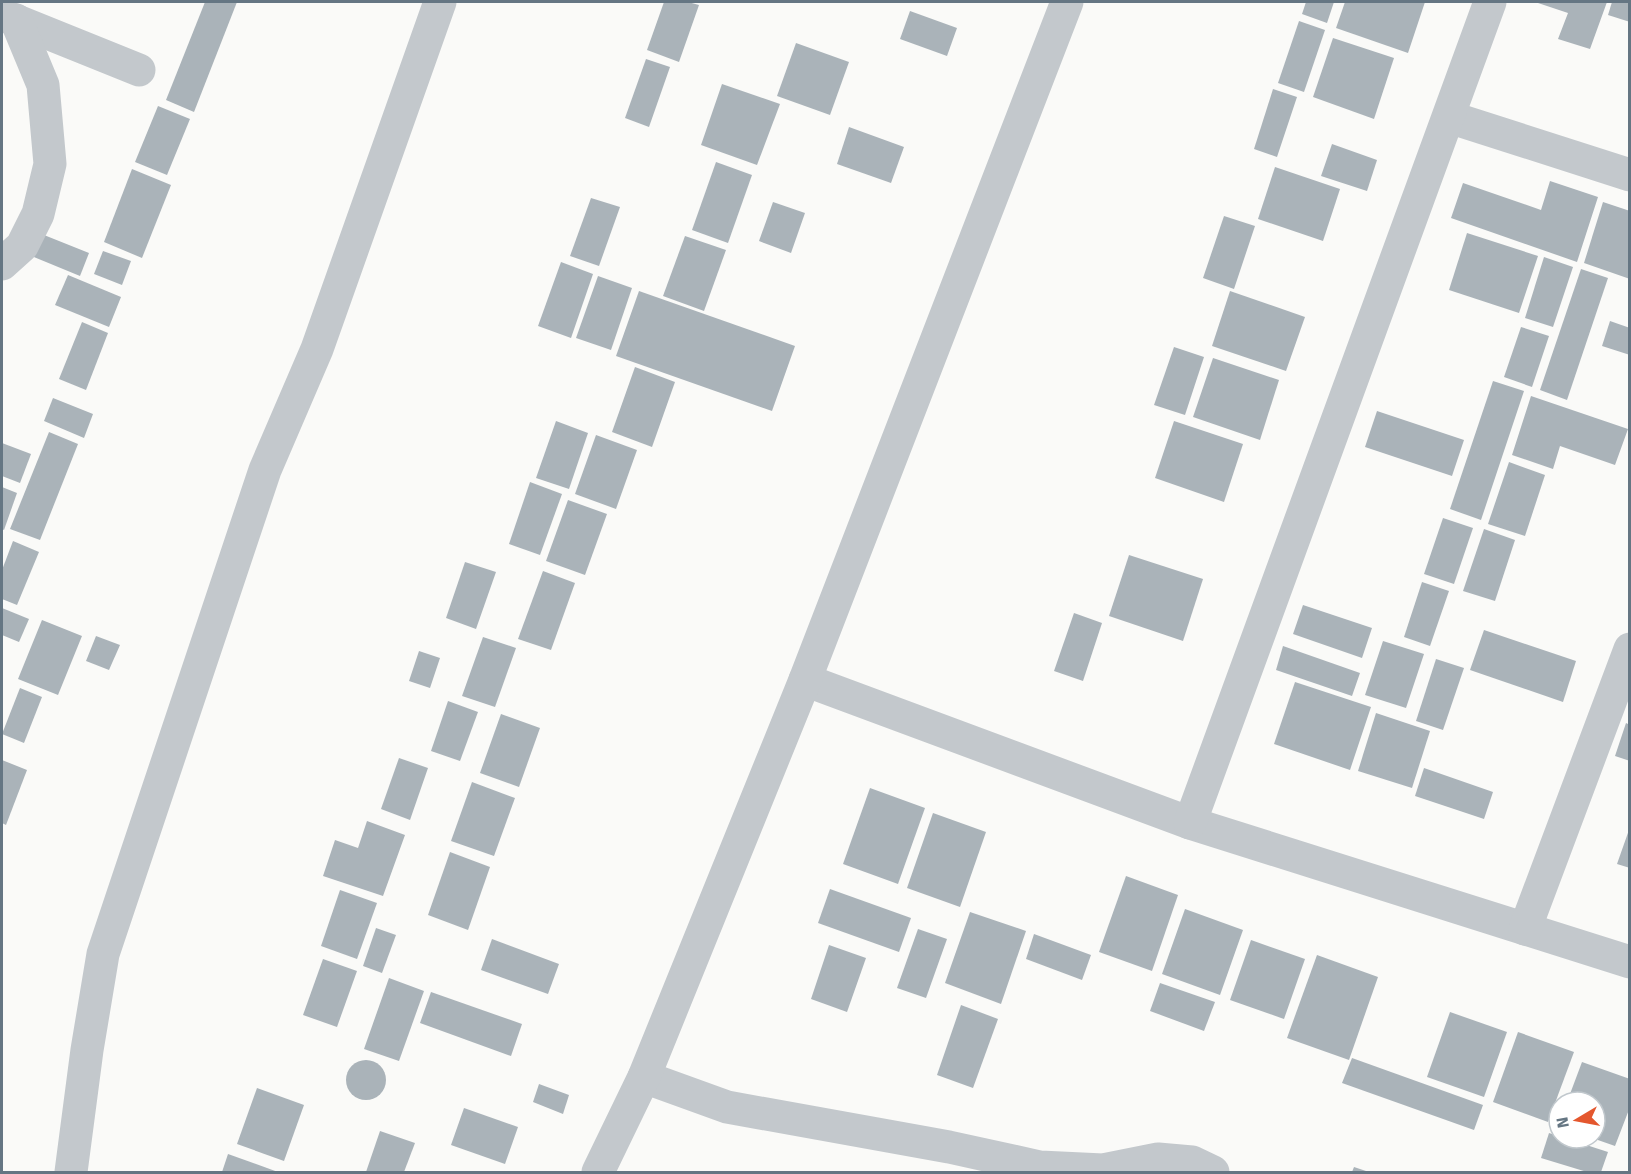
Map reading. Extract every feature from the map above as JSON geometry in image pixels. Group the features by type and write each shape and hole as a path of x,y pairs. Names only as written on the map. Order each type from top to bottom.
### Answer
{"street":[{"path":"71,1173 87,1050 103,954 265,470 318,349 440,2"},
{"path":"598,1173 644,1077 805,680 1066,2"},
{"path":"1190,823 1490,2"},
{"path":"9,17 140,70"},
{"path":"2,264 22,246 38,214 50,164 43,85 9,17"},
{"path":"1449,117 1629,176"},
{"path":"1525,929 1629,649"},
{"path":"805,680 1190,823 1629,962"},
{"path":"644,1077 727,1107 949,1147 1040,1167 1103,1170 1158,1159 1192,1162 1213,1173"}],"building":[{"path":"205,2 237,2 194,112 166,100"},
{"path":"664,2 688,2 699,5 679,62 647,50"},
{"path":"1306,2 1334,2 1327,23 1302,14"},
{"path":"1345,2 1425,2 1408,53 1336,28"},
{"path":"1535,2 1607,2 1590,49 1558,39 1568,13"},
{"path":"1612,2 1630,2 1630,22 1608,15"},
{"path":"910,11 957,28 947,56 900,39"},
{"path":"1299,21 1325,30 1304,92 1278,83"},
{"path":"1333,38 1394,58 1374,119 1313,97"},
{"path":"796,43 849,62 830,115 777,96"},
{"path":"646,59 670,67 649,127 625,118"},
{"path":"722,84 780,104 757,165 701,145"},
{"path":"1273,89 1297,97 1277,157 1254,149"},
{"path":"158,106 190,119 167,175 135,162"},
{"path":"849,127 904,147 891,183 837,164"},
{"path":"1332,144 1377,160 1367,191 1321,176"},
{"path":"716,162 752,175 728,243 692,230"},
{"path":"1275,167 1340,189 1323,241 1258,219"},
{"path":"132,169 171,185 142,258 104,242"},
{"path":"1550,181 1598,197 1577,262 1451,218 1463,183 1541,210"},
{"path":"591,198 620,207 599,266 570,256"},
{"path":"773,202 805,213 791,253 759,241"},
{"path":"1603,202 1630,211 1630,279 1584,263"},
{"path":"1224,216 1255,226 1234,289 1203,278"},
{"path":"39,233 89,253 80,276 29,255"},
{"path":"1467,233 1538,256 1519,313 1449,290"},
{"path":"685,236 726,250 704,311 663,296"},
{"path":"103,251 131,261 122,285 94,274"},
{"path":"1544,257 1573,267 1553,327 1525,318"},
{"path":"561,262 593,274 571,338 538,326"},
{"path":"1581,269 1608,278 1567,400 1540,390"},
{"path":"68,275 121,297 109,327 55,305"},
{"path":"598,276 632,288 611,350 576,338"},
{"path":"639,291 795,346 772,411 616,356"},
{"path":"1230,291 1305,317 1286,371 1212,346"},
{"path":"1610,321 1630,328 1630,355 1602,346"},
{"path":"82,322 108,333 86,390 59,379"},
{"path":"1521,327 1549,336 1532,387 1504,377"},
{"path":"1174,347 1204,357 1185,415 1154,405"},
{"path":"1213,358 1279,380 1260,440 1193,417"},
{"path":"635,367 675,382 652,447 612,432"},
{"path":"1493,381 1524,391 1481,520 1450,509"},
{"path":"1531,396 1628,429 1615,465 1560,446 1553,469 1512,455"},
{"path":"53,398 93,414 84,438 44,421"},
{"path":"1377,411 1464,440 1452,476 1365,447"},
{"path":"556,421 588,433 569,489 536,478"},
{"path":"1174,421 1243,444 1224,502 1155,478"},
{"path":"49,432 78,444 40,540 10,529"},
{"path":"596,435 637,450 616,509 575,494"},
{"path":"2,443 31,454 20,483 2,476"},
{"path":"1509,462 1545,475 1525,536 1488,524"},
{"path":"530,482 562,494 540,555 509,544"},
{"path":"2,487 17,493 4,530 2,529"},
{"path":"568,500 607,514 585,575 546,561"},
{"path":"1443,518 1473,528 1454,584 1424,574"},
{"path":"1484,529 1515,540 1495,601 1463,591"},
{"path":"13,541 39,552 17,605 2,599 2,570"},
{"path":"1129,555 1203,579 1183,641 1109,616"},
{"path":"465,562 496,572 476,629 446,618"},
{"path":"543,571 575,583 551,650 518,639"},
{"path":"1422,582 1449,591 1430,646 1404,637"},
{"path":"1303,605 1372,628 1362,658 1293,634"},
{"path":"2,608 29,619 19,642 2,635"},
{"path":"1074,613 1102,623 1083,681 1054,671"},
{"path":"42,620 82,636 58,695 18,679"},
{"path":"1484,630 1576,661 1563,702 1470,670"},
{"path":"96,636 120,645 109,670 86,661"},
{"path":"483,637 516,648 495,707 462,696"},
{"path":"1383,641 1424,654 1406,708 1365,695"},
{"path":"1283,646 1360,673 1352,696 1276,670"},
{"path":"419,651 440,658 430,688 409,681"},
{"path":"1436,659 1464,668 1443,730 1416,721"},
{"path":"1295,682 1371,707 1350,770 1274,744"},
{"path":"20,688 42,697 24,743 2,734"},
{"path":"448,701 478,712 460,761 431,751"},
{"path":"1376,713 1430,731 1412,788 1358,771"},
{"path":"501,714 540,728 519,787 480,773"},
{"path":"1626,723 1630,725 1630,761 1615,756"},
{"path":"399,758 428,768 410,820 381,809"},
{"path":"2,760 27,770 6,825 2,823"},
{"path":"1424,768 1493,792 1484,819 1415,796"},
{"path":"472,782 515,798 494,856 451,841"},
{"path":"870,788 925,808 898,884 843,864"},
{"path":"933,813 986,832 960,907 907,888"},
{"path":"367,821 405,835 383,896 323,876 335,840 358,848"},
{"path":"1630,827 1630,868 1617,864"},
{"path":"450,852 490,867 468,930 428,915"},
{"path":"1126,876 1178,895 1152,971 1099,952"},
{"path":"830,889 911,918 899,952 818,923"},
{"path":"340,890 377,903 357,959 321,946"},
{"path":"1185,909 1243,930 1220,995 1162,974"},
{"path":"970,912 1026,931 1001,1004 945,983"},
{"path":"376,928 396,935 382,973 363,966"},
{"path":"918,929 947,939 926,998 897,988"},
{"path":"1034,934 1091,955 1082,980 1026,959"},
{"path":"492,939 559,964 548,994 481,970"},
{"path":"1251,940 1305,959 1284,1019 1230,1000"},
{"path":"829,945 866,958 847,1012 811,999"},
{"path":"1317,955 1378,977 1349,1060 1287,1038"},
{"path":"323,959 357,971 337,1027 303,1015"},
{"path":"389,978 424,991 399,1061 364,1049"},
{"path":"1160,983 1215,1002 1204,1031 1150,1011"},
{"path":"431,992 522,1024 511,1056 420,1023"},
{"path":"961,1005 998,1019 973,1088 937,1075"},
{"path":"1450,1012 1507,1032 1484,1097 1427,1077"},
{"path":"1518,1032 1574,1052 1560,1090 1547,1090 1547,1122 1493,1102"},
{"path":"1352,1058 1483,1105 1474,1130 1342,1083"},
{"path":"366,1060 374,1061 380,1066 385,1072 385,1088 380,1094 374,1099 366,1100 358,1099 352,1094 347,1088 346,1080 347,1072 352,1066 358,1061"},
{"path":"1582,1062 1630,1079 1630,1107 1615,1146 1607,1143 1607,1090 1572,1090"},
{"path":"539,1084 569,1095 563,1114 533,1102"},
{"path":"257,1088 304,1105 284,1161 237,1144"},
{"path":"464,1108 518,1127 505,1164 451,1145"},
{"path":"380,1131 415,1143 404,1172 366,1172"},
{"path":"1547,1139 1547,1150 1608,1152 1601,1172 1587,1172 1541,1158"},
{"path":"228,1154 278,1172 222,1172"},
{"path":"1354,1167 1369,1172 1352,1172"}]}
